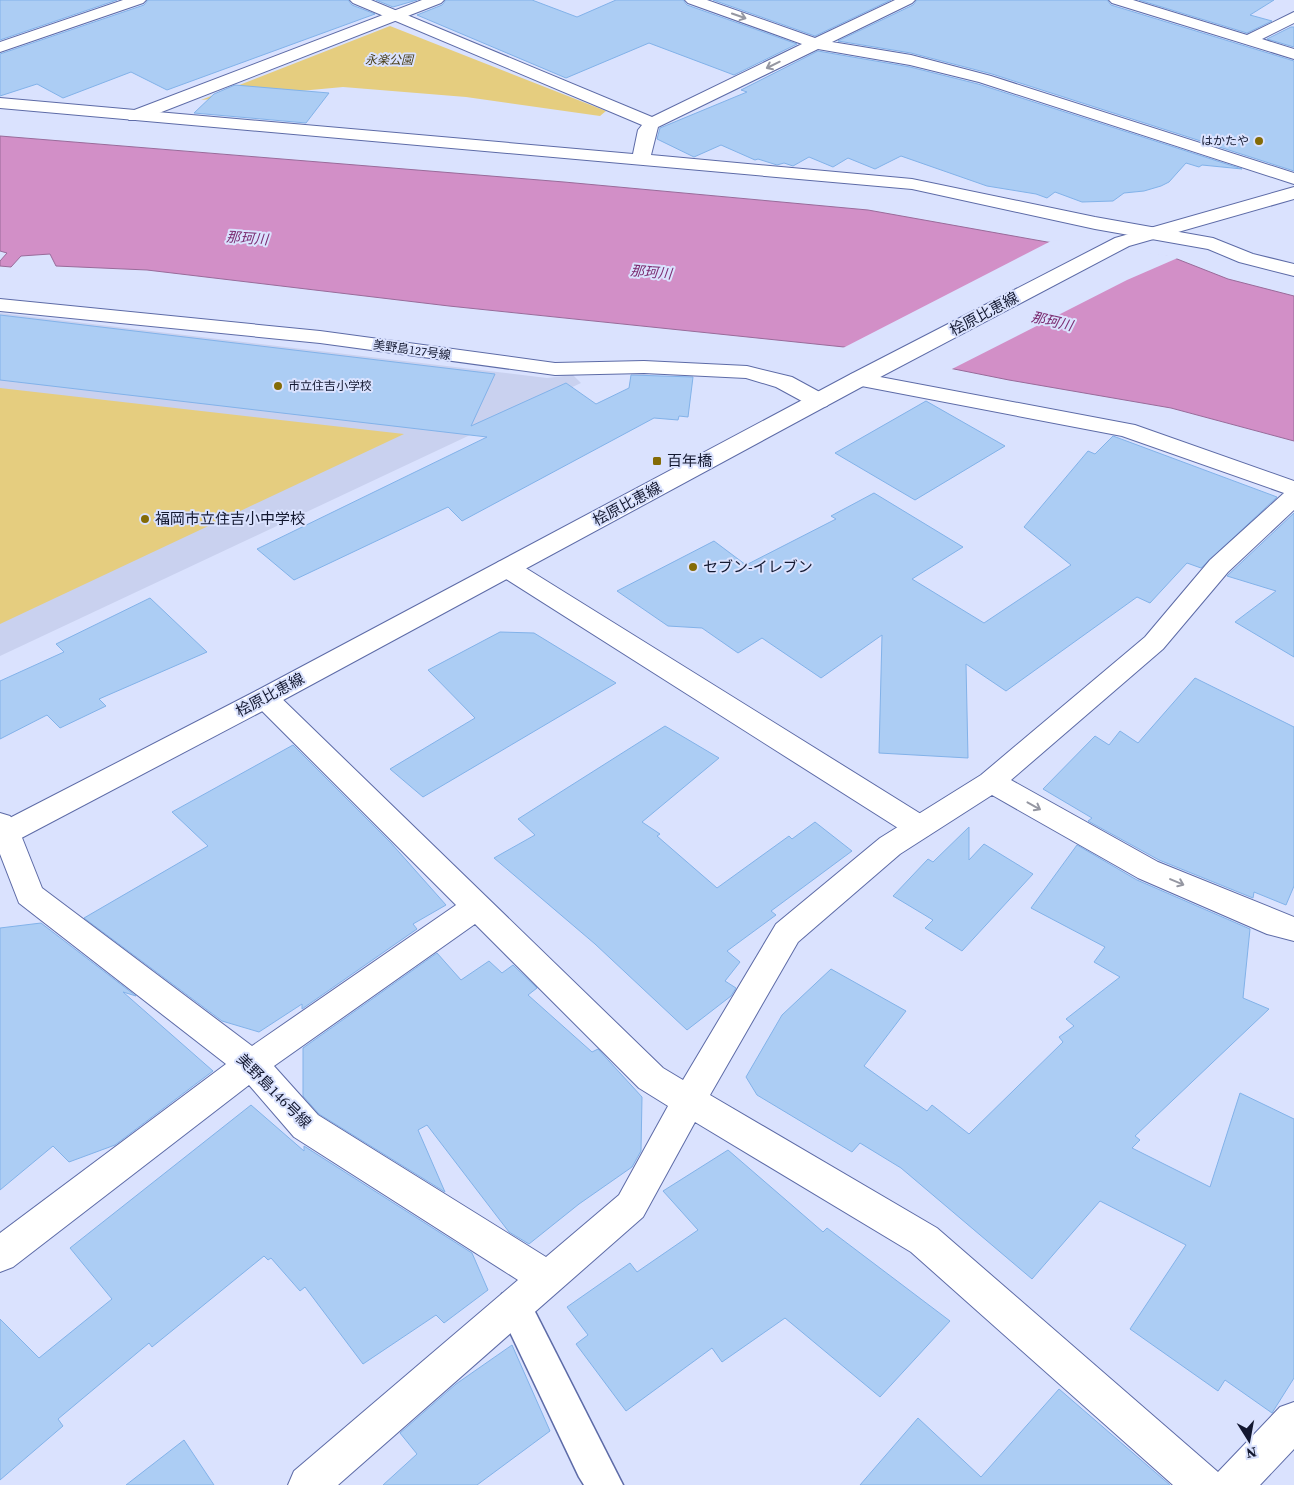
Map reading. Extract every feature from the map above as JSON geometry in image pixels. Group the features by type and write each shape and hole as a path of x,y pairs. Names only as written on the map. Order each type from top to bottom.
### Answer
{"street":[{"path":"0,47 112,3 138,0"},
{"path":"358,0 652,124"},
{"path":"135,116 436,0"},
{"path":"693,0 816,44 912,60 985,79 1294,179"},
{"path":"641,160 647,130 652,124 907,0"},
{"path":"1117,0 1294,54"},
{"path":"1248,40 1294,17"},
{"path":"0,104 912,184 1149,233 1213,244 1246,258 1294,270"},
{"name":"桧原比恵線","path":"2,831 265,698 859,379 1122,242 1294,194"},
{"name":"美野島127号線","path":"0,305 320,337 555,369 644,366 747,372 784,382 819,401"},
{"path":"859,379 1127,430 1294,488"},
{"path":"308,1485 546,1277 631,1206 690,1100 787,934 890,846 992,782 1154,643 1219,566 1294,496"},
{"path":"507,568 919,827"},
{"path":"265,698 651,1078 924,1240 1203,1485"},
{"path":"992,782 1148,870 1278,926 1294,930"},
{"name":"美野島146号線","path":"2,831 30,895 252,1064 306,1126 546,1277"},
{"path":"0,1255 252,1064 477,906"},
{"path":"1232,1485 1294,1421"}],"lane":[{"path":"514,1305 604,1485"}],"shaded area":[{"name":"福岡市立住吉小中学校","path":"0,313 547,378 573,375 581,383 0,656"}],"green space":[{"name":"永楽公園","path":"390,26 606,111 600,116 466,97 343,87 201,100"},
{"path":"0,388 404,434 0,624"}],"water":[{"name":"那珂川","path":"0,136 564,182 868,210 1047,242 1172,257 1228,279 1294,296 1294,441 1171,408 1009,380 844,347 449,306 147,270 56,266 50,254 21,256 11,267 0,266 0,261 7,253 0,251"}],"pier":[{"path":"1053,240 1180,257 1127,280 950,370 841,349"}],"building":[{"path":"0,0 117,0 0,40"},
{"path":"148,0 348,0 352,5 375,14 167,90 131,72 63,98 37,84 0,96 0,54 144,5"},
{"path":"376,0 417,0 393,7"},
{"path":"446,0 532,0 577,17 616,0 683,0 687,5 797,44 734,75 649,43 566,78 417,15 442,5"},
{"path":"713,0 891,0 815,36"},
{"path":"917,0 1107,0 1111,5 1294,61 1294,171 992,74 911,53 838,41 913,5"},
{"path":"1139,0 1274,0 1250,15 1272,21 1247,33"},
{"path":"1294,27 1294,47 1267,39"},
{"path":"818,51 910,67 978,84 1242,169 1202,165 1199,167 1186,163 1169,182 1161,186 1144,191 1124,193 1113,201 1082,202 1055,192 1047,198 1036,194 987,186 901,156 875,169 848,158 833,167 809,157 793,166 784,163 777,165 758,159 755,160 721,145 694,157 657,139 660,128 747,92 741,90"},
{"path":"235,85 329,93 306,123 194,113 214,94"},
{"path":"0,315 495,374 471,426 566,383 596,404 629,388 631,375 693,377 688,417 679,416 678,420 654,418 462,521 448,507 294,580 257,549 487,437 0,380"},
{"path":"926,401 1005,446 915,500 835,453"},
{"path":"1113,436 1277,497 1201,568 1187,563 1150,603 1137,597 1006,691 966,664 968,758 879,753 882,635 821,678 762,638 738,653 702,628 668,626 617,591 714,541 746,565 836,519 831,516 874,493 963,547 912,579 984,623 1071,565 1024,527 1088,451 1095,454"},
{"path":"1294,513 1294,657 1235,622 1276,591 1227,576"},
{"path":"150,598 207,652 99,699 106,706 60,728 47,715 0,739 0,681 64,652 56,644"},
{"path":"500,632 534,633 616,683 423,797 390,769 475,718 428,670"},
{"path":"1195,678 1294,727 1294,886 1286,905 1254,892 1253,898 1159,860 1088,821 1092,818 1043,789 1095,736 1109,745 1120,731 1138,743"},
{"path":"665,726 719,758 642,822 660,834 657,836 717,888 789,836 792,839 815,822 852,851 771,911 776,915 727,951 740,962 725,981 736,988 731,996 687,1030 595,944 494,858 535,835 518,819"},
{"path":"293,745 391,843 446,905 413,924 417,929 302,1009 302,1004 259,1032 222,1021 84,918 208,846 172,812"},
{"path":"969,827 969,860 984,844 1033,874 962,951 925,928 933,920 893,896 928,859 933,862"},
{"path":"1077,845 1137,880 1250,929 1243,998 1269,1009 1135,1136 1140,1140 1132,1148 1210,1187 1240,1093 1294,1119 1294,1378 1272,1413 1225,1380 1218,1391 1130,1329 1186,1245 1100,1201 1032,1279 901,1168 860,1143 852,1152 757,1095 746,1077 782,1015 831,969 906,1011 864,1066 927,1111 932,1105 969,1134 1063,1042 1059,1037 1074,1026 1066,1019 1120,977 1094,962 1105,947 1031,908"},
{"path":"41,923 136,996 123,992 213,1071 115,1145 69,1162 53,1146 0,1190 0,928"},
{"path":"437,953 461,980 489,961 502,973 513,965 537,988 528,995 592,1052 598,1049 642,1097 641,1151 632,1167 579,1204 529,1244 509,1232 427,1125 418,1130 445,1192 319,1114 303,1096 303,1048"},
{"path":"251,1105 304,1151 304,1146 472,1253 488,1290 444,1323 436,1315 363,1364 305,1287 300,1291 271,1258 268,1260 264,1256 152,1347 149,1343 58,1419 63,1426 0,1480 0,1319 39,1358 112,1299 70,1248"},
{"path":"728,1150 823,1232 827,1228 950,1321 880,1397 785,1318 722,1362 712,1348 626,1411 576,1344 588,1335 567,1307 630,1263 637,1272 698,1230 663,1191"},
{"path":"512,1345 550,1431 477,1485 383,1485 417,1454 400,1433 456,1384"},
{"path":"1059,1389 1170,1485 860,1485 918,1418 981,1477"},
{"path":"184,1440 214,1485 126,1485"}],"place":[{"name":"はかたや","path":"1259,141"},
{"name":"市立住吉小学校","path":"278,386"},
{"name":"百年橋","path":"657,461"},
{"name":"福岡市立住吉小中学校","path":"145,519"},
{"name":"セブン-イレブン","path":"693,567"}]}
